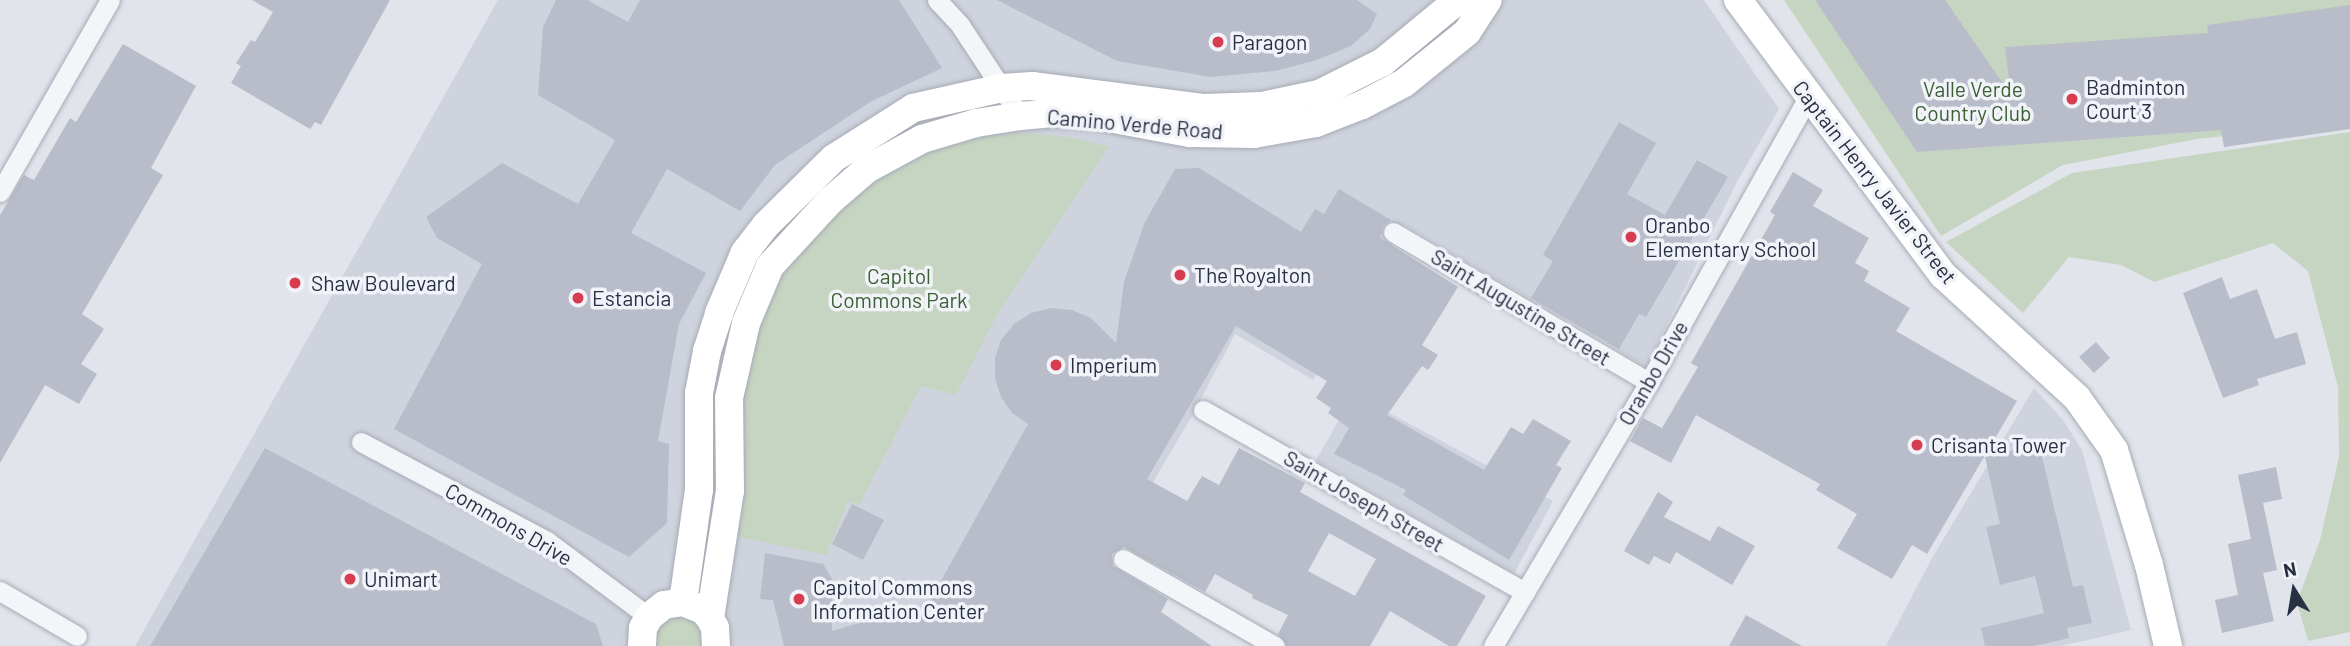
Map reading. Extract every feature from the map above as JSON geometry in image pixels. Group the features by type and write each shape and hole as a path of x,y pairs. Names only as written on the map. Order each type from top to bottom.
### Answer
{"street":[{"path":"0,192 110,0"},
{"path":"937,0 960,25 1020,116"},
{"name":"Camino Verde Road","path":"682,602 699,490 699,393 707,351 719,313 746,252 766,225 834,158 913,108 1002,88 1032,86 1203,108 1262,106 1319,94 1383,62 1458,0"},
{"name":"Camino Verde Road","path":"710,618 730,491 731,385 746,323 771,266 830,201 867,169 922,139 976,123 1020,116 1056,113 1098,116 1190,133 1254,134 1316,123 1362,105 1404,83 1467,32 1488,0"},
{"name":"Captain Henry Javier Street","path":"1738,0 1943,275 2077,398 2114,450 2149,565 2168,646"},
{"name":"Oranbo Drive","path":"1493,646 1649,382 1809,96"},
{"name":"Saint Augustine Street","path":"1393,232 1649,382"},
{"name":"Saint Joseph Street","path":"1203,410 1525,592"},
{"name":"Commons Drive","path":"362,442 547,541 649,617"},
{"path":"1124,559 1275,646"},
{"path":"0,591 77,636"},
{"path":"642,646 643,628 649,617 664,605 682,602 702,610 710,618 715,628 716,646"}],"shaded area":[{"path":"498,0 1704,0 1779,109 1738,180 1646,367 1404,225 1313,380 1235,334 1192,416 1057,646 135,646"},
{"path":"2034,388 2063,420 2082,450 2131,630 2061,646 1886,646 1932,558"},
{"path":"1354,394 1553,501 1514,574 1316,460"}],"green space":[{"name":"Valle Verde Country Club","path":"1784,0 2350,0 2350,123 2197,139 2063,165 1941,236"},
{"path":"2350,132 2350,632 2308,641 2297,602 2320,540 2339,457 2338,387 2308,271 2273,243 2154,282 2121,265 2069,257 2023,313 1946,242 2072,173"},
{"name":"Capitol Commons Park","path":"1022,133 1069,137 1109,147 997,315 956,395 921,386 859,505 848,501 826,555 739,537 735,491 742,389 760,317 801,246 861,189 925,152 981,137"},
{"path":"681,616 695,620 704,631 706,646 655,646 657,631 666,620"}],"building":[{"path":"252,0 390,0 321,125 315,122 310,129 231,83 241,66 236,63 251,40 255,42 273,12"},
{"name":"Estancia","path":"556,0 587,0 628,22 640,0 899,0 942,68 870,102 775,165 740,211 667,169 631,233 706,273 679,324 658,441 669,444 667,523 629,557 394,429 482,264 437,238 426,217 502,163 578,204 615,140 538,95 543,27"},
{"name":"Paragon","path":"997,0 1357,0 1377,14 1370,29 1351,46 1317,60 1275,71 1211,77 1117,61"},
{"name":"Valle Verde Country Club","path":"1815,0 1945,0 2011,95 2005,47 2208,33 2207,25 2350,5 2350,129 2224,147 2221,130 1917,152"},
{"path":"123,44 196,86 151,168 163,175 82,314 104,329 81,364 97,374 79,404 45,385 0,463 0,215 24,175 34,180 70,118 76,122"},
{"name":"Oranbo Elementary School","path":"1619,122 1656,143 1627,194 1665,215 1697,160 1728,177 1646,317 1639,314 1619,349 1531,298 1553,261 1543,255"},
{"path":"1199,168 1301,232 1315,209 1324,214 1339,189 1391,220 1383,225 1380,238 1458,287 1422,345 1438,355 1428,370 1422,366 1387,415 1484,470 1511,427 1523,434 1533,419 1571,441 1556,465 1562,468 1509,560 1403,495 1406,490 1334,454 1349,428 1328,413 1331,408 1316,398 1327,381 1236,326 1147,479 1187,501 1202,476 1219,485 1239,448 1305,483 1300,492 1486,596 1457,646 1449,646 1390,611 1370,646 1287,646 1278,634 1288,615 1252,598 1253,595 1215,574 1205,592 1124,547 1112,554 1113,566 1168,599 1161,612 1212,646 784,646 773,600 760,599 765,553 823,564 832,579 832,631 880,617 922,615 1028,424 1012,413 1001,397 995,378 995,358 1001,340 1014,324 1031,313 1051,308 1072,310 1091,318 1116,343 1124,282 1144,224 1175,169","holes":["1329,533 1376,559 1355,596 1308,571"]},
{"path":"1793,172 1823,190 1813,206 1869,238 1855,263 1869,271 1864,281 1910,308 1896,331 2017,401 1927,554 1912,545 1892,579 1837,548 1857,514 1816,490 1820,484 1696,415 1671,463 1630,441 1643,418 1662,428 1698,367 1691,363 1775,215 1770,212"},
{"path":"2222,277 2230,299 2257,289 2275,339 2297,332 2306,364 2257,379 2259,385 2223,398 2183,293"},
{"path":"2096,342 2110,358 2094,373 2079,357"},
{"path":"2039,444 2073,587 2083,585 2092,623 2067,628 2069,638 2034,646 1985,646 1981,628 2044,613 2035,576 2000,585 1986,527 2000,524 1985,457"},
{"name":"Unimart","path":"265,448 596,624 603,646 150,646"},
{"path":"2276,467 2282,499 2263,503 2277,570 2263,573 2274,621 2222,633 2215,600 2238,595 2228,544 2251,539 2238,475"},
{"path":"1658,492 1673,502 1664,517 1710,541 1718,526 1755,546 1732,585 1676,552 1670,564 1654,556 1649,565 1624,551"},
{"path":"852,504 884,520 863,560 832,544"},
{"path":"1746,615 1802,646 1729,646"}],"place":[{"name":"Paragon","path":"1218,42"},
{"name":"Badminton Court 3","path":"2072,99"},
{"name":"Oranbo Elementary School","path":"1631,237"},
{"name":"The Royalton","path":"1180,275"},
{"name":"Shaw Boulevard","path":"295,283"},
{"name":"Estancia","path":"578,298"},
{"name":"Imperium","path":"1056,365"},
{"name":"Crisanta Tower","path":"1917,445"},
{"name":"Unimart","path":"350,579"},
{"name":"Capitol Commons Information Center","path":"799,599"}]}
